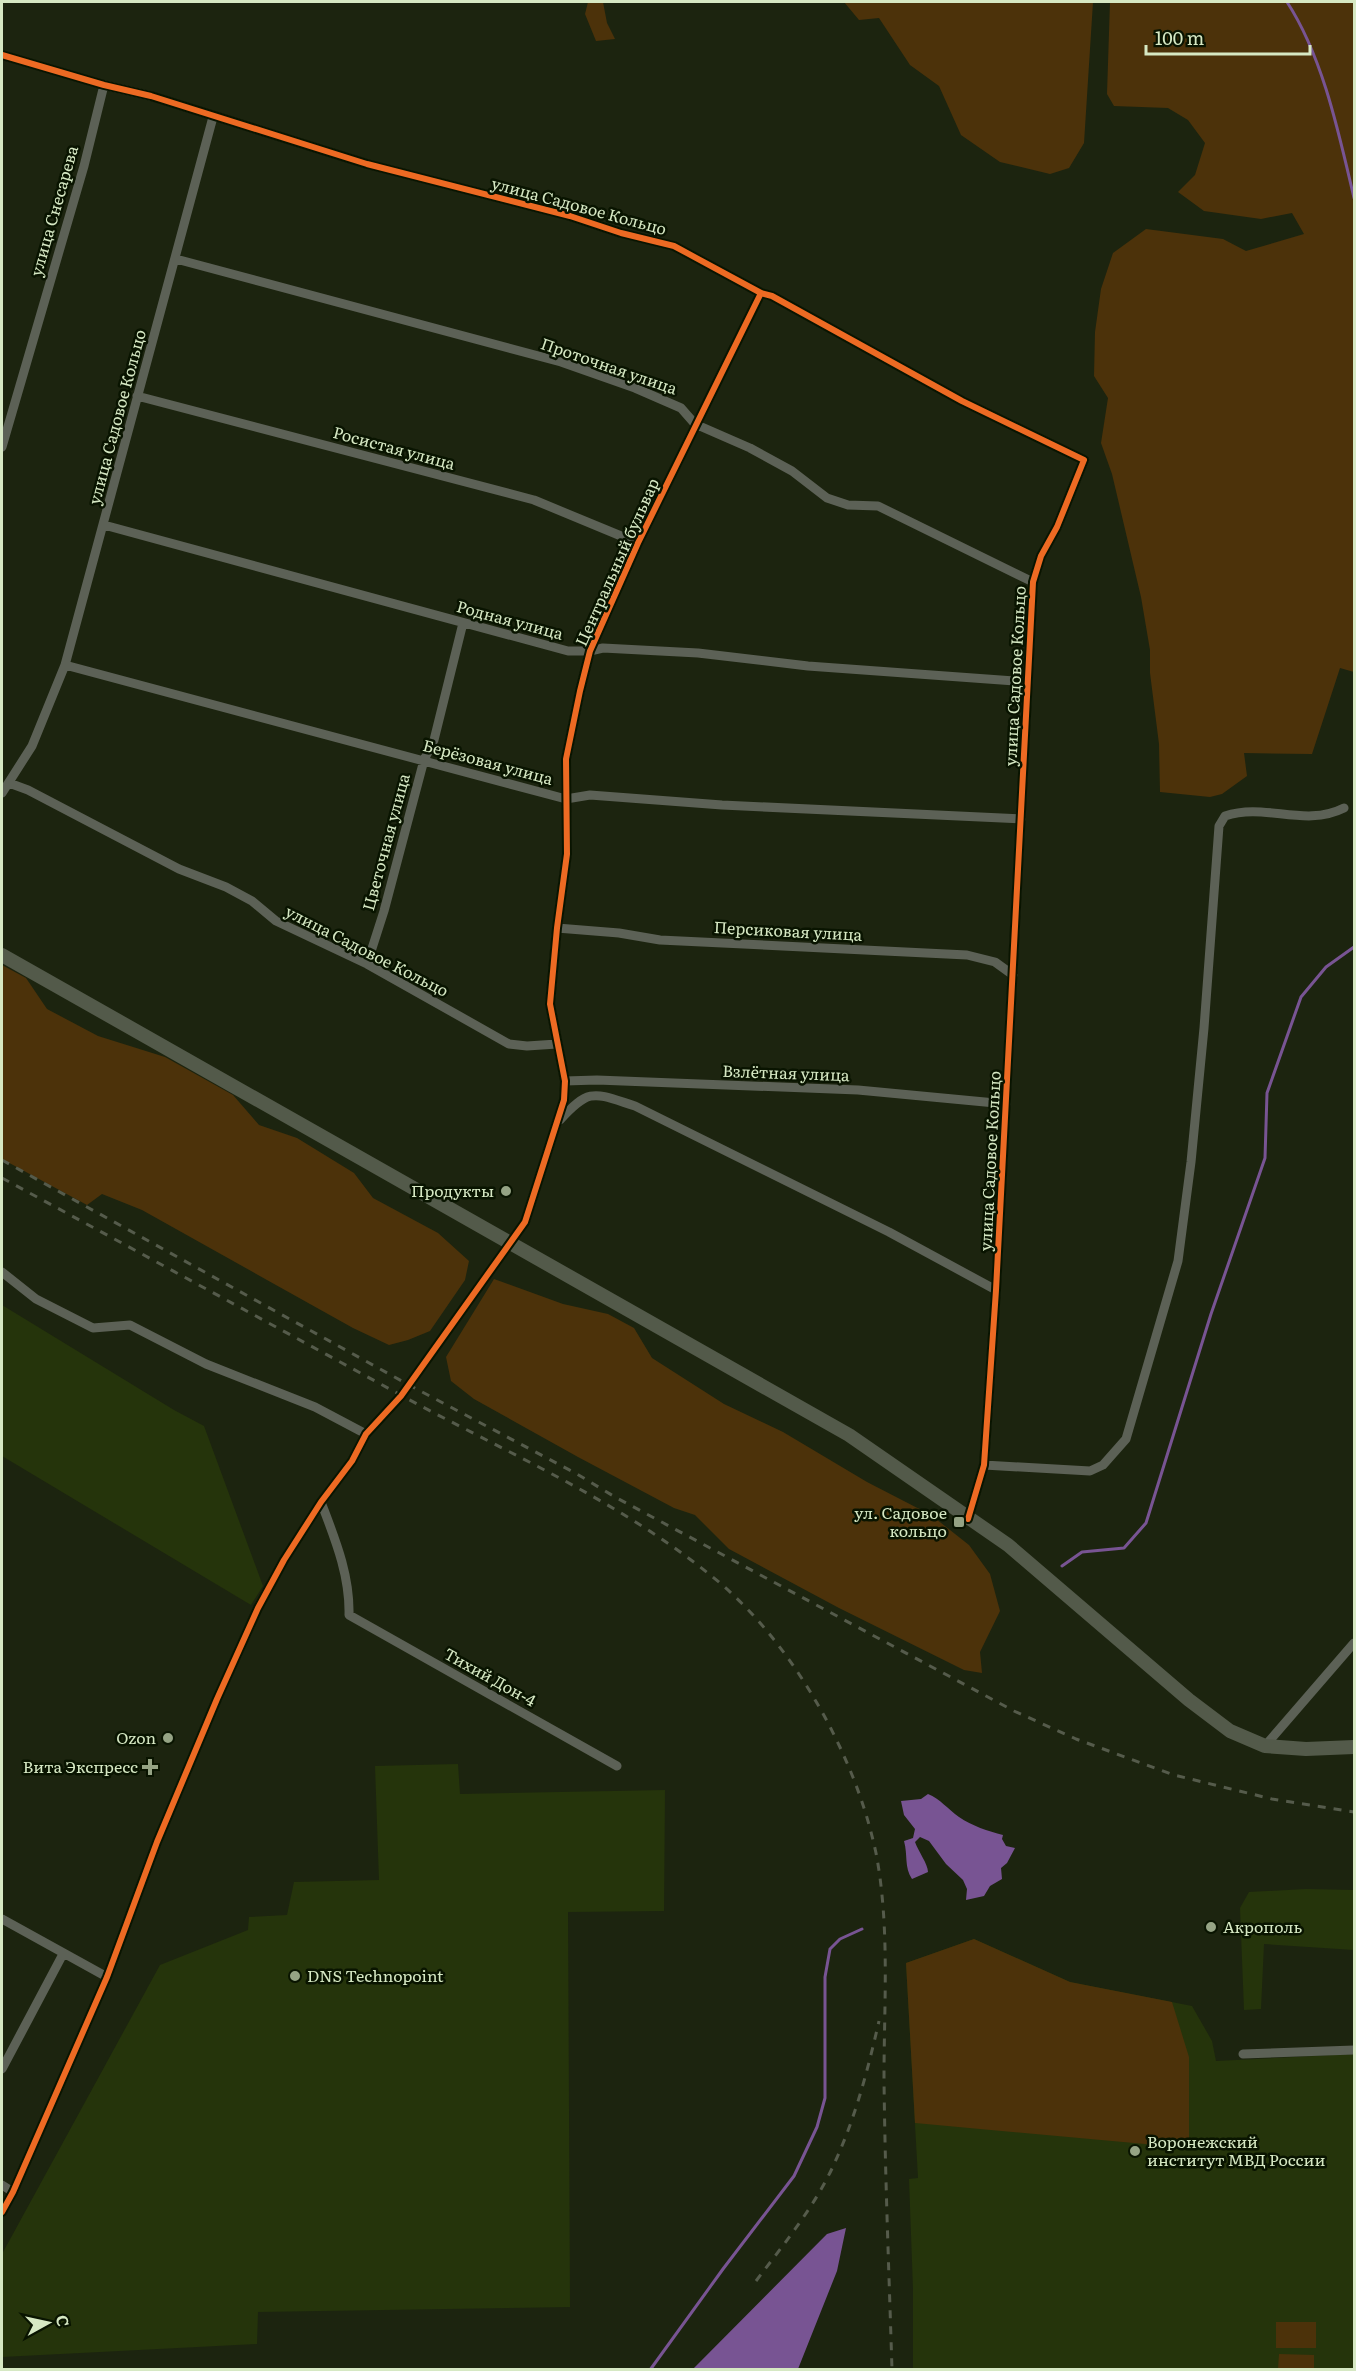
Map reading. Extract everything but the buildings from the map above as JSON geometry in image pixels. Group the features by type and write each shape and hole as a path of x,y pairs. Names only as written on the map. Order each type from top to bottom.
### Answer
{"street":[{"path":"2,55 104,85 152,96 213,117"},
{"name":"улица Снесарева","path":"2,447 84,166 104,85"},
{"name":"улица Садовое Кольцо","path":"2,793 32,746 65,665 213,117 367,164 570,216 621,233 674,246 761,293 781,301 962,401 1084,460 1057,527 1041,556 1034,582 996,1290 984,1465 968,1519"},
{"name":"Проточная улица","path":"176,259 561,362 635,388 681,408 695,424 750,448 781,465 827,498 848,505 879,506 1034,582"},
{"name":"Центральный бульвар","path":"2,2212 13,2192 107,1977 157,1842 221,1689 274,1579 321,1502 352,1461 366,1434 405,1390 525,1222 564,1100 565,1081 550,1004 556,928 567,854 566,759 590,651 638,543 761,293"},
{"name":"Росистая улица","path":"137,396 534,500 638,543"},
{"name":"Родная улица","path":"104,525 568,651 590,651 603,648 698,653 808,666 1027,682"},
{"name":"Цветочная улица","path":"367,964 384,911 424,759 434,740 463,623"},
{"name":"Берёзовая улица","path":"65,665 424,759 566,799 590,795 722,805 1022,819"},
{"name":"улица Садовое Кольцо","path":"9,783 28,790 179,869 226,887 252,901 276,921 367,964 509,1044 527,1046 557,1044"},
{"path":"984,1465 1090,1471 1103,1465 1126,1439 1178,1261 1202,1050 1219,826 1225,816 1241,810 1308,817 1329,815 1344,808"},
{"name":"Персиковая улица","path":"556,928 619,933 660,940 967,955 995,962 1013,975"},
{"path":"2,955 849,1435 1008,1545 1189,1700 1230,1731 1265,1746 1306,1749 1354,1747"},
{"name":"Взлётная улица","path":"565,1081 597,1080 858,1090 1006,1104"},
{"path":"558,1122 587,1095 600,1095 634,1106 889,1232 996,1290"},
{"path":"2,1272 36,1299 93,1328 130,1325 206,1364 315,1407 366,1434"},
{"name":"Тихий Дон-4","path":"321,1502 347,1581 349,1615 617,1766"},
{"path":"1265,1746 1354,1643"},
{"path":"2,1919 107,1977"},
{"path":"2,2069 5,2052 63,1954"},
{"path":"1243,2054 1354,2050"},
{"path":"2,2185 13,2192"}],"shaded area":[{"path":"588,2 603,2 607,23 615,39 596,41 585,14"},
{"path":"844,2 1093,2 1084,143 1069,168 1050,174 1000,162 961,135 939,86 910,65 879,18 859,20"},
{"path":"1110,2 1354,2 1354,672 1340,668 1312,754 1244,753 1247,776 1222,794 1210,797 1160,792 1159,744 1150,673 1150,650 1141,597 1112,474 1101,443 1108,398 1094,376 1095,332 1101,289 1113,253 1146,229 1223,239 1246,251 1304,234 1292,213 1261,219 1204,211 1178,192 1195,175 1205,143 1188,120 1168,108 1114,106 1107,94"},
{"path":"2,965 26,978 47,1009 98,1036 165,1057 233,1095 259,1125 297,1138 354,1173 373,1198 438,1233 469,1261 465,1280 430,1331 389,1345 353,1328 142,1210 102,1194 87,1205 2,1159"},
{"path":"494,1279 563,1304 608,1314 634,1328 652,1358 724,1404 783,1432 867,1482 931,1515 969,1545 990,1574 1000,1611 980,1652 982,1673 964,1670 839,1608 729,1549 695,1515 674,1508 578,1457 474,1399 451,1381 446,1357"},
{"path":"2,1305 204,1426 263,1586 251,1605 2,1456"},
{"path":"458,1764 460,1794 665,1790 664,1911 568,1912 570,2307 258,2312 257,2344 2,2357 2,2254 160,1965 248,1930 249,1917 287,1915 294,1882 379,1880 375,1766"},
{"path":"928,1794 964,1820 1003,1835 1002,1839 1006,1846 1015,1848 1007,1863 1001,1868 1002,1879 990,1886 984,1896 966,1900 967,1889 963,1880 946,1864 929,1841 920,1837 915,1842 928,1872 912,1879 907,1865 904,1841 913,1838 915,1829 904,1815 901,1801 921,1799"},
{"path":"1306,1889 1354,1890 1354,1950 1264,1944 1261,2009 1244,2010 1240,1908 1249,1892"},
{"name":"Воронежский институт МВД России","path":"974,1939 1070,1982 1192,2006 1212,2041 1216,2061 1354,2054 1354,2369 913,2369 909,2179 918,2178 906,1963"},
{"path":"974,1939 1070,1982 1172,2002 1189,2057 1189,2148 915,2123 906,1963"},
{"path":"846,2228 837,2271 798,2369 693,2369 827,2234"},
{"path":"1276,2322 1316,2322 1316,2348 1276,2348"},
{"path":"1279,2354 1314,2355 1314,2369 1278,2369"}],"waterway":[{"path":"1287,2 1300,24 1320,71 1336,122 1354,198"},
{"path":"1062,1566 1082,1552 1124,1548 1146,1523 1211,1314 1265,1158 1267,1093 1301,997 1326,967 1354,947"},
{"path":"650,2370 794,2176 817,2127 825,2098 825,1977 830,1949 840,1939 862,1929"}],"railway":[{"path":"2,1160 409,1385 1014,1711 1076,1739 1174,1775 1272,1799 1354,1812"},
{"path":"2,1178 604,1503 683,1554 720,1583 751,1613 780,1647 816,1702 850,1769 876,1853 885,1936 884,2078 892,2370"},
{"path":"756,2281 809,2209 835,2162 861,2092 879,2021"}],"cycle path":[{"path":"2,55 104,85 151,96 367,164 570,216 621,233 674,246 761,293 772,296 962,401 1084,460 1057,527 1041,556 1033,582 996,1290 984,1465 968,1519"},
{"path":"2,2212 13,2192 107,1977 157,1842 258,1608 284,1560 321,1502 352,1461 366,1434 401,1396 525,1222 564,1100 565,1081 550,1004 567,854 566,759 590,651 638,543 761,293"}],"place":[{"name":"Продукты","path":"506,1191"},
{"name":"ул. Садовое кольцо","path":"959,1522"},
{"name":"Ozon","path":"168,1738"},
{"name":"Вита Экспресс","path":"150,1767"},
{"name":"Акрополь","path":"1211,1927"},
{"name":"DNS Technopoint","path":"295,1976"},
{"name":"Воронежский институт МВД России","path":"1135,2151"}]}
